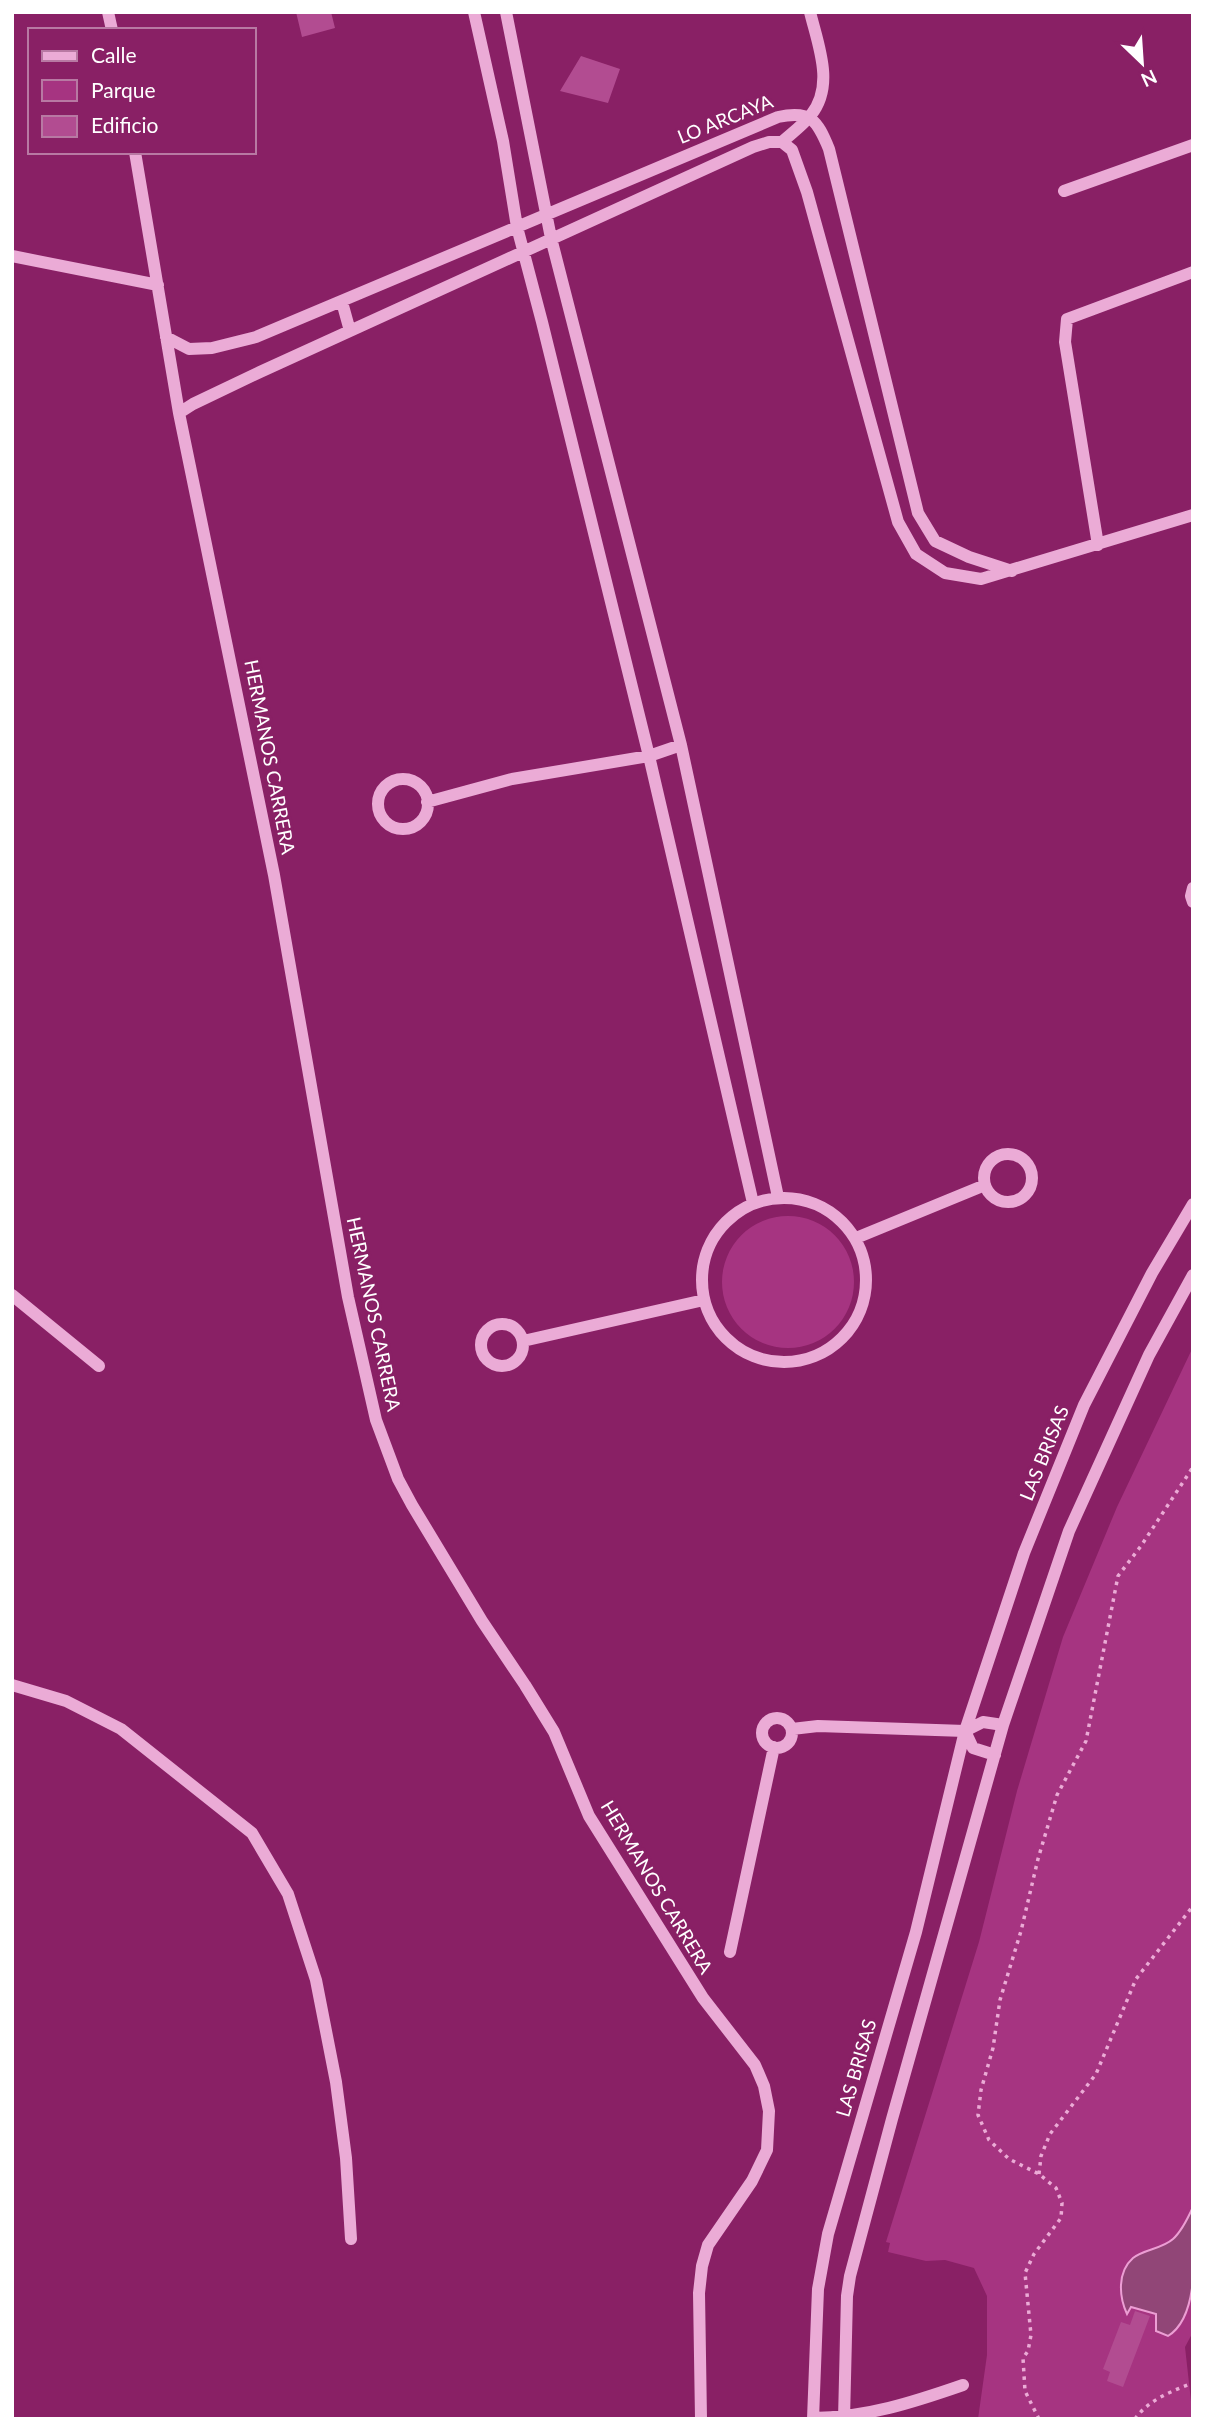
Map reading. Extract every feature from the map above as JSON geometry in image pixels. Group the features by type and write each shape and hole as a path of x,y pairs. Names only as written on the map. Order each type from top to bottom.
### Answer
{"street":[{"path":"474,12 503,141 517,227 649,756 753,1203"},
{"path":"506,12 551,238 681,745 778,1197"},
{"path":"810,12 824,80 820,101 810,116 782,142 792,150 807,192 898,522 916,554 945,573 981,579 1012,572 1193,515"},
{"name":"LO ARCAYA","path":"166,337 189,349 212,348 256,337 778,117 797,113 810,116"},
{"path":"810,116 829,149 918,513 935,541 969,557 1012,572"},
{"name":"LO ARCAYA","path":"179,413 350,331 753,147 769,142 782,142"},
{"path":"1064,191 1193,145"},
{"name":"HERMANOS CARRERA","path":"135,154 179,413 274,875 359,1353 383,1440 398,1479 418,1517 554,1732 589,1816 703,1998 755,2065 764,2086 769,2111 767,2150 752,2181 708,2245 702,2266 699,2293 701,2419"},
{"path":"12,256 158,285"},
{"path":"1098,545 1065,342 1067,318 1193,272"},
{"path":"342,302 350,331"},
{"path":"427,802 512,779 649,756 681,745"},
{"path":"403,779 420,786 427,802 427,811 416,825 398,828 382,819 378,801 386,785 403,779"},
{"path":"1193,888 1193,902"},
{"path":"856,1238 985,1185"},
{"path":"778,1197 809,1200 836,1214 856,1238 866,1264 867,1293 858,1319 840,1341 816,1356 788,1363 760,1359 734,1346 715,1326 704,1300 702,1270 710,1242 728,1219 753,1203 778,1197"},
{"name":"LAS BRISAS","path":"813,2418 818,2289 828,2234 916,1932 965,1731 1024,1553 1084,1405 1152,1273 1193,1204"},
{"path":"844,2418 847,2296 850,2276 1003,1725 1069,1531 1149,1354 1193,1275"},
{"path":"12,1294 100,1366"},
{"path":"523,1341 704,1300"},
{"path":"12,1685 66,1701 121,1729 252,1833 288,1894 316,1980 336,2082 346,2158 352,2239"},
{"path":"772,1719 784,1719 792,1730 789,1743 774,1748 763,1736 763,1727 772,1719"},
{"path":"792,1730 818,1726 965,1731 982,1722 1003,1725"},
{"path":"965,1731 973,1748 995,1755"},
{"path":"730,1952 774,1748"},
{"path":"813,2418 844,2418 910,2404 964,2385"}],"path":[{"path":"1039,2419 1026,2391 1023,2358 1028,2351 1031,2335 1025,2273 1034,2254 1061,2218 1062,2203 1056,2188 1039,2174 1009,2159 989,2140 978,2115 981,2090 993,2048 1000,2000 1057,1795 1086,1741 1118,1576 1193,1467"},
{"path":"1039,2174 1041,2155 1050,2134 1096,2074 1136,1979 1193,1906"},
{"path":"1135,2419 1139,2412 1166,2394 1193,2383"}],"green space":[{"path":"788,1216 813,1221 825,1227 843,1245 849,1257 854,1282 849,1307 843,1319 825,1337 813,1343 788,1348 763,1343 751,1337 733,1319 727,1307 722,1282 727,1257 733,1245 751,1227 763,1221"},
{"path":"1193,1347 1193,2332 1185,2347 1193,2419 978,2419 987,2355 987,2296 974,2268 945,2260 926,2261 888,2252 890,2243 886,2242 979,1942 1017,1791 1063,1637 1117,1507"}],"shaded area":[{"path":"1193,2207 1194,2258 1191,2295 1179,2326 1168,2336 1156,2331 1156,2314 1131,2307 1127,2314 1121,2293 1122,2277 1133,2258 1173,2239"}],"building":[{"path":"296,12 331,12 335,28 302,37"},
{"path":"581,56 620,69 608,103 560,91"},
{"path":"1135,2311 1150,2316 1123,2387 1107,2381 1110,2372 1103,2369 1121,2322 1130,2325"}]}
